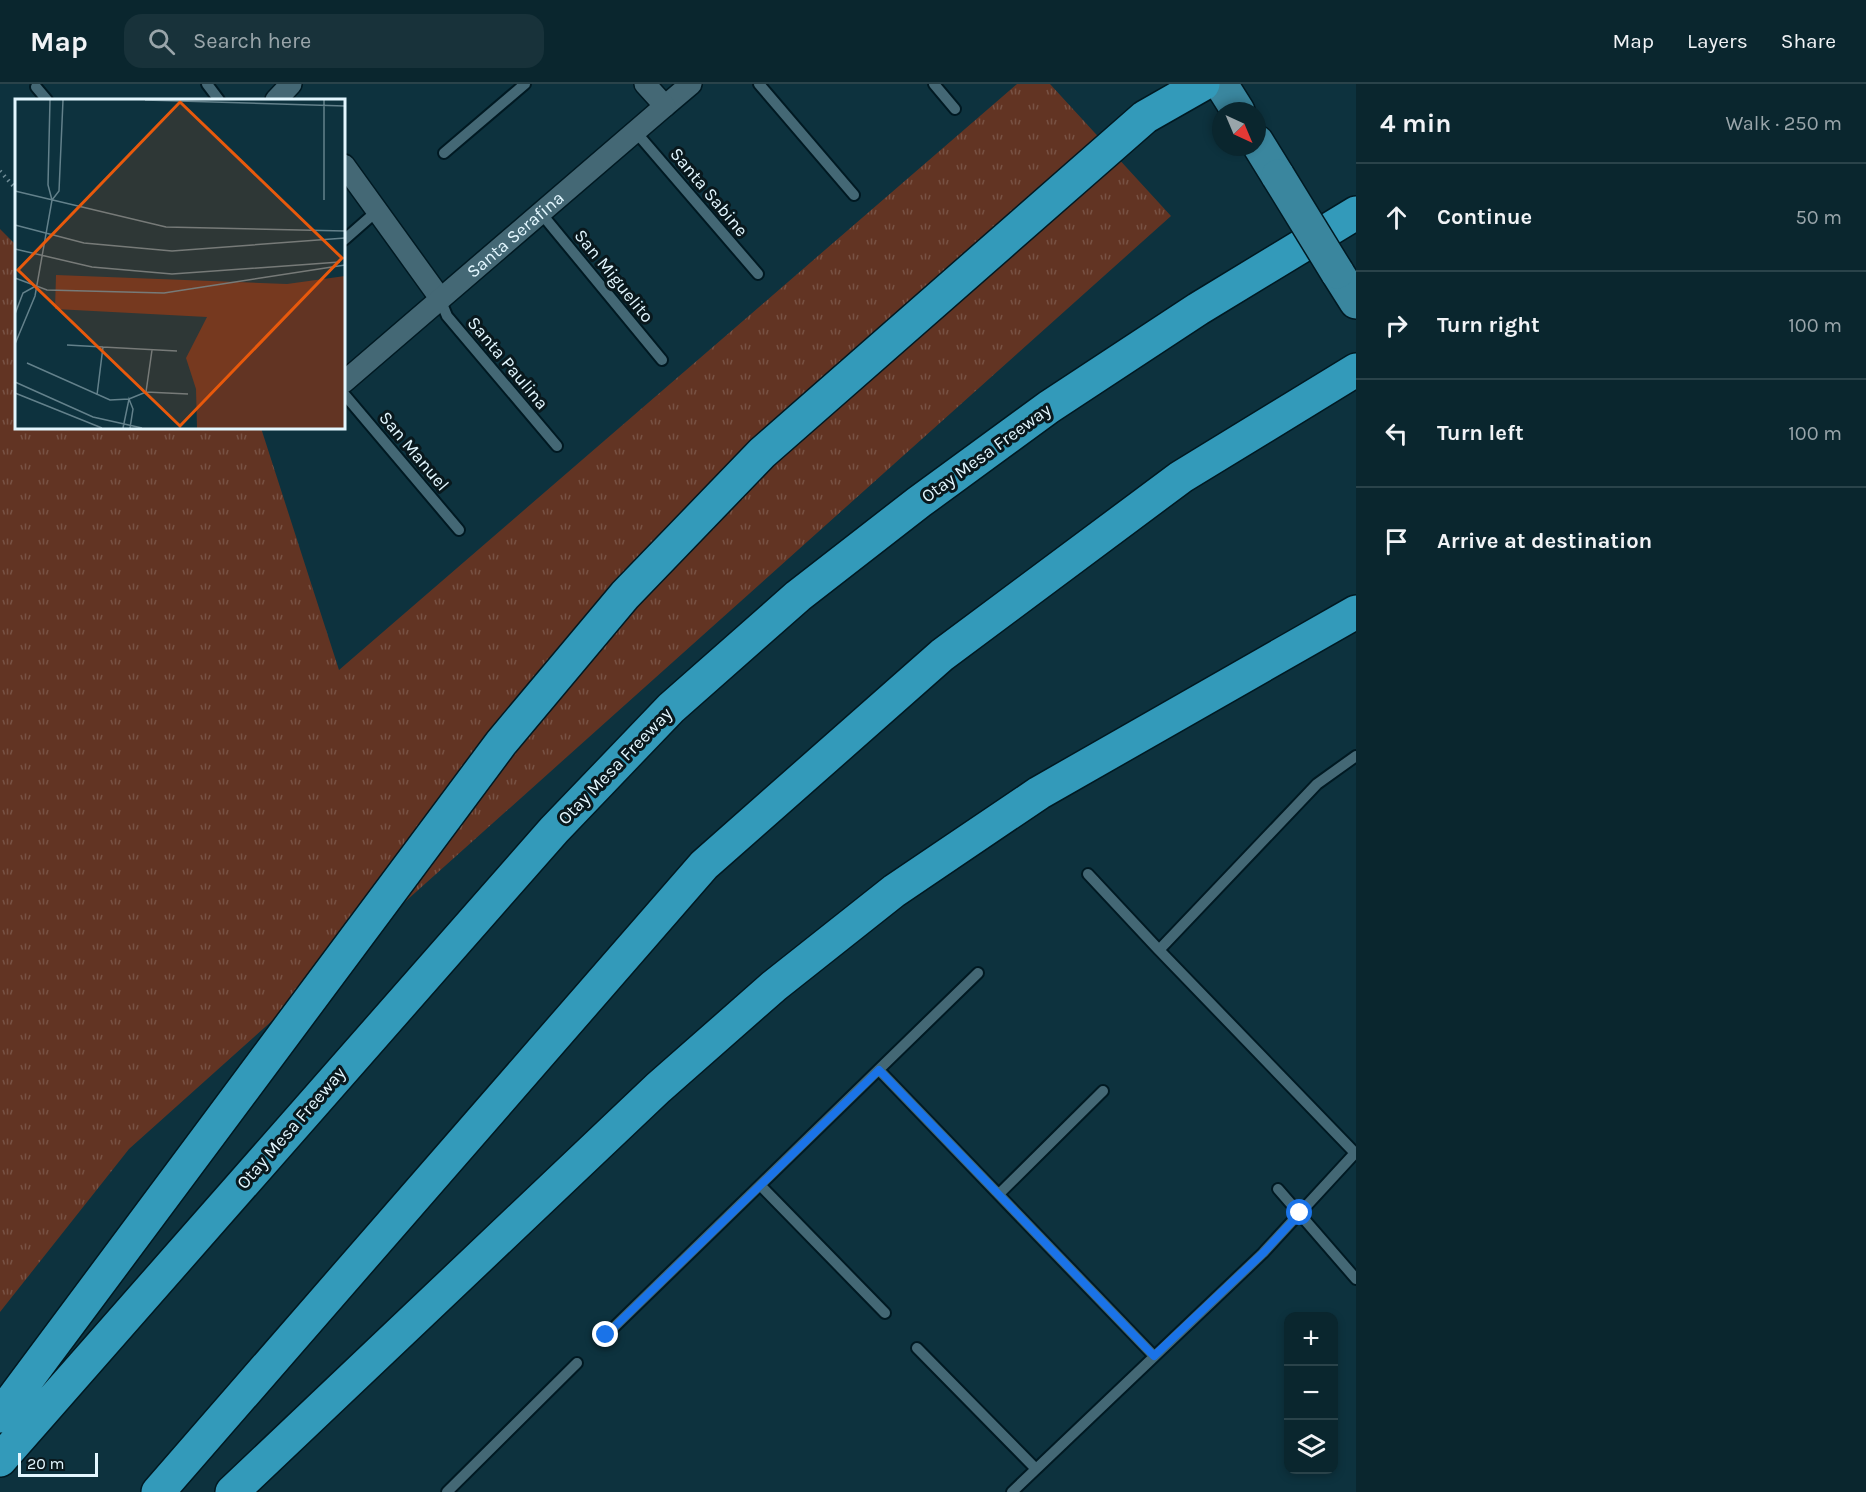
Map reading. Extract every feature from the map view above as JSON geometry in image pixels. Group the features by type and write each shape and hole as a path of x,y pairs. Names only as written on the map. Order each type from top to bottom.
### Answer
{"highway":[{"path":"0,1416 501,743 625,595 762,453 1145,117 1203,84"},
{"name":"Otay Mesa Freeway","path":"0,1460 554,830 671,708 798,596 919,502 1049,407 1198,309 1356,213"},
{"path":"158,1492 704,865 942,655 1181,477 1356,370"},
{"path":"232,1492 658,1088 774,986 894,891 1039,794 1356,612"}],"main road":[{"path":"1221,84 1232,102"},
{"path":"1266,156 1356,302"}],"street":[{"path":"645,84 665,106"},
{"name":"Santa Serafina","path":"345,381 691,84"},
{"path":"345,166 440,298"}],"lane":[{"path":"207,84 218,99"},
{"path":"444,153 525,84"},
{"path":"759,84 854,195"},
{"path":"933,84 955,109"},
{"path":"36,87 46,99"},
{"name":"Santa Sabine","path":"635,131 758,274"},
{"path":"345,239 377,211"},
{"name":"San Miguelito","path":"540,212 662,360"},
{"name":"Santa Paulina","path":"440,298 447,316 557,446"},
{"name":"San Manuel","path":"345,395 459,530"},
{"path":"1159,950 1317,784 1356,756"},
{"path":"1012,1492 1263,1253 1355,1152 1088,874"},
{"path":"606,1335 978,973"},
{"path":"879,1070 1154,1356"},
{"path":"999,1194 1103,1091"},
{"path":"760,1185 885,1313"},
{"path":"1278,1189 1356,1279"},
{"path":"917,1348 1036,1469"},
{"path":"447,1492 577,1363"}],"path":[{"path":"0,171 15,188"}],"green space":[{"path":"1017,84 1050,84 1171,216 129,1149 0,1312 0,229 15,244 15,429 261,429 339,670"}],"route":[{"path":"606,1335 879,1070 1154,1356 1263,1253 1300,1213"}]}
